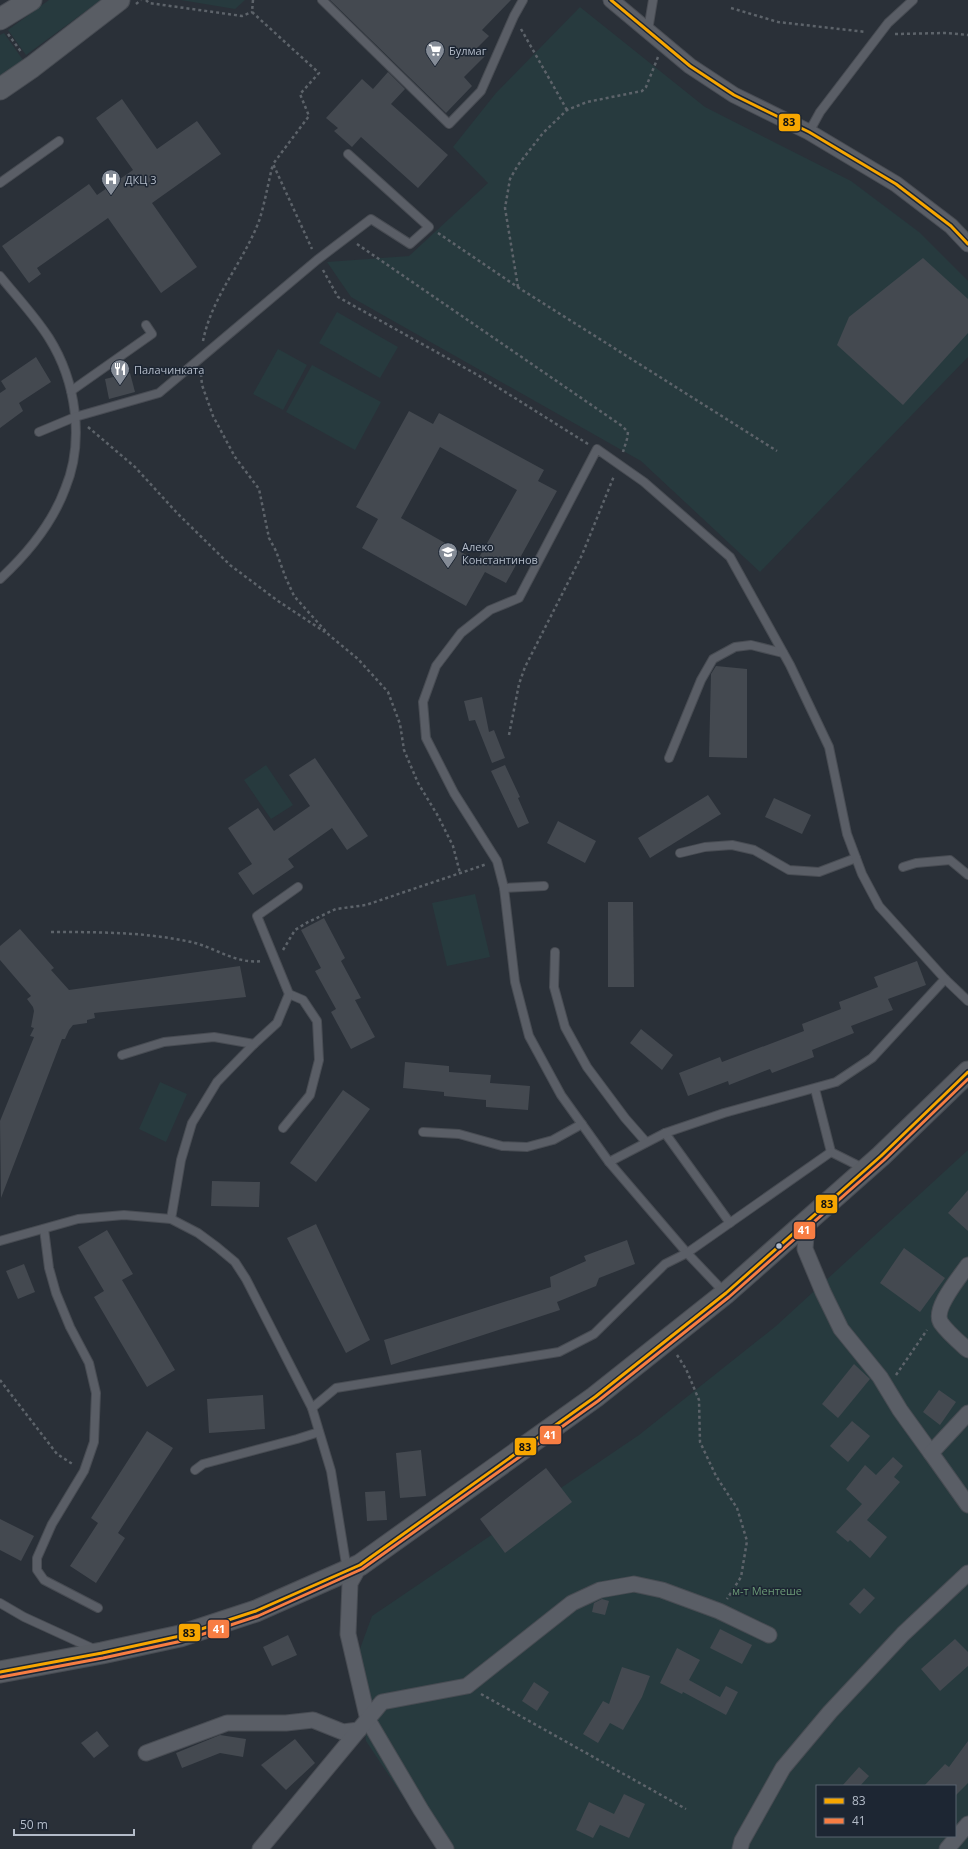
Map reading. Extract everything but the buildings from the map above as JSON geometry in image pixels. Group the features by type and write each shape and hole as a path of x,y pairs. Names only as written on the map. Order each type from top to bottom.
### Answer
{"street":[{"path":"2,24 31,0"},
{"path":"0,89 32,67 119,0"},
{"path":"611,0 664,42 690,66 734,95 809,132 896,184 950,226 968,244"},
{"path":"0,1672 102,1653 180,1636 256,1612 353,1568 595,1397 726,1293 807,1222 968,1072"},
{"path":"807,1222 804,1249 822,1292 841,1329 880,1377 900,1410 968,1505"},
{"path":"968,1265 943,1302 939,1313 940,1322 968,1350"},
{"path":"931,1453 968,1413"},
{"path":"353,1568 350,1583 348,1634 364,1725 446,1849"},
{"path":"740,1849 742,1841 783,1768 830,1712 898,1640 968,1573"},
{"path":"260,1849 382,1702 466,1686 572,1603 600,1590 634,1584 662,1590 719,1611 769,1636"},
{"path":"146,1753 227,1723 286,1723 313,1720 343,1732 364,1725"},
{"path":"947,1849 968,1824"}],"lane":[{"path":"322,0 449,124 481,91 514,16 523,0"},
{"path":"648,30 653,0"},
{"path":"809,132 820,112 879,34 888,23 913,0"},
{"path":"0,183 59,141"},
{"path":"39,432 75,417 159,393 317,260 371,219 410,244 429,227 348,154"},
{"path":"0,276 48,337 62,364 71,391 75,417 73,462 66,489 53,515 37,539 16,564 0,579"},
{"path":"71,391 152,334 146,325"},
{"path":"726,1293 687,1253 609,1162 561,1095 529,1036 515,982 504,888 497,861 454,793 426,738 423,702 436,666 461,634 490,610 519,598 597,449 644,482 730,557 783,653 830,747 847,834 862,874 879,906 945,980 968,1001"},
{"path":"669,758 701,680 713,659 735,647 751,645 783,653"},
{"path":"680,853 706,847 732,845 754,850 789,870 819,872 856,858"},
{"path":"902,867 916,863 950,860 968,875"},
{"path":"504,888 544,886"},
{"path":"171,1219 181,1160 192,1123 217,1082 277,1023 289,994 276,959 257,916 298,887"},
{"path":"555,952 554,987 565,1027 587,1066 624,1118 646,1142"},
{"path":"609,1162 665,1133 724,1113 836,1082 872,1058 945,980"},
{"path":"283,1128 310,1095 319,1060 317,1021 303,1000 289,994"},
{"path":"122,1055 164,1042 214,1037 254,1044"},
{"path":"815,1089 831,1152 865,1169"},
{"path":"423,1132 458,1134 502,1146 527,1147 553,1140 582,1124"},
{"path":"665,1133 730,1223"},
{"path":"312,1408 336,1388 559,1352 594,1334 665,1264 687,1253 831,1152"},
{"path":"0,1241 78,1219 103,1216 146,1215 171,1219 198,1233 234,1262 246,1279 312,1408 331,1471 353,1568"},
{"path":"44,1229 49,1268 56,1293 70,1327 88,1363 96,1393 94,1442 84,1471 52,1524 37,1558 37,1570 44,1580 98,1608"},
{"path":"195,1470 203,1464 319,1432"},
{"path":"0,1603 24,1617 102,1653"}],"path":[{"path":"146,0 149,3 242,16 252,12"},
{"path":"252,12 253,0"},
{"path":"731,8 778,22 879,34 946,33 968,35"},
{"path":"252,12 319,72 300,94 309,116 273,164 258,221 216,300 206,328 200,359 202,385 213,416 235,457 259,489 269,538 276,551 294,596 329,635"},
{"path":"514,16 567,110"},
{"path":"2,24 32,67"},
{"path":"519,288 506,221 505,208 510,179 530,148 553,121 567,110 587,102 642,91 646,87 664,42"},
{"path":"273,164 317,260 338,297 483,378 597,449"},
{"path":"429,227 519,288 776,451"},
{"path":"347,237 622,426 628,432 628,439 619,464 582,555 525,668 519,684 509,735"},
{"path":"75,417 134,467 178,514 230,565 278,601 329,635 358,659 388,692 400,724 404,750 418,783 438,816 453,846 460,873"},
{"path":"51,932 117,932 188,941 236,959 250,962 276,959 286,947 295,930 336,909 366,905 497,861"},
{"path":"887,1388 939,1313"},
{"path":"667,1340 686,1369 700,1400 700,1442 716,1476 737,1508 747,1541 741,1577 719,1611"},
{"path":"0,1380 57,1454 84,1471"},
{"path":"466,1686 686,1809"}],"green space":[{"path":"49,0 101,0 26,55 8,30"},
{"path":"181,0 245,0 235,9"},
{"path":"580,7 705,107 851,181 919,232 968,281 968,357 760,572 641,461 351,297 327,262 409,256 488,183 453,147 496,93"},
{"path":"4,33 23,60 0,76 0,35"},
{"path":"337,312 398,347 380,378 319,343"},
{"path":"278,349 307,365 283,410 253,394"},
{"path":"312,365 381,402 355,450 286,412"},
{"path":"266,765 293,805 271,819 244,780"},
{"path":"475,894 490,957 447,966 432,903"},
{"path":"160,1082 187,1094 166,1142 139,1129"},
{"name":"м-т Ментeше","path":"968,1150 968,1849 438,1849 366,1741 357,1657 372,1616 639,1435 776,1326"}],"transit line":[{"name":"83","path":"611,0 690,66 734,95 809,132 896,184 951,226 968,244"},
{"name":"83","path":"0,1672 102,1653 180,1636 256,1611 360,1565 595,1397 726,1293 881,1156 968,1072"},
{"name":"41","path":"1,1677 103,1658 182,1641 258,1616 362,1569 598,1401 729,1297 884,1160 968,1079"}],"place":[{"name":"Булмаг","path":"435,67"},
{"name":"ДКЦ 3","path":"111,196"},
{"name":"Палачинката","path":"120,386"},
{"name":"Алеко Константинов","path":"448,569"}]}
